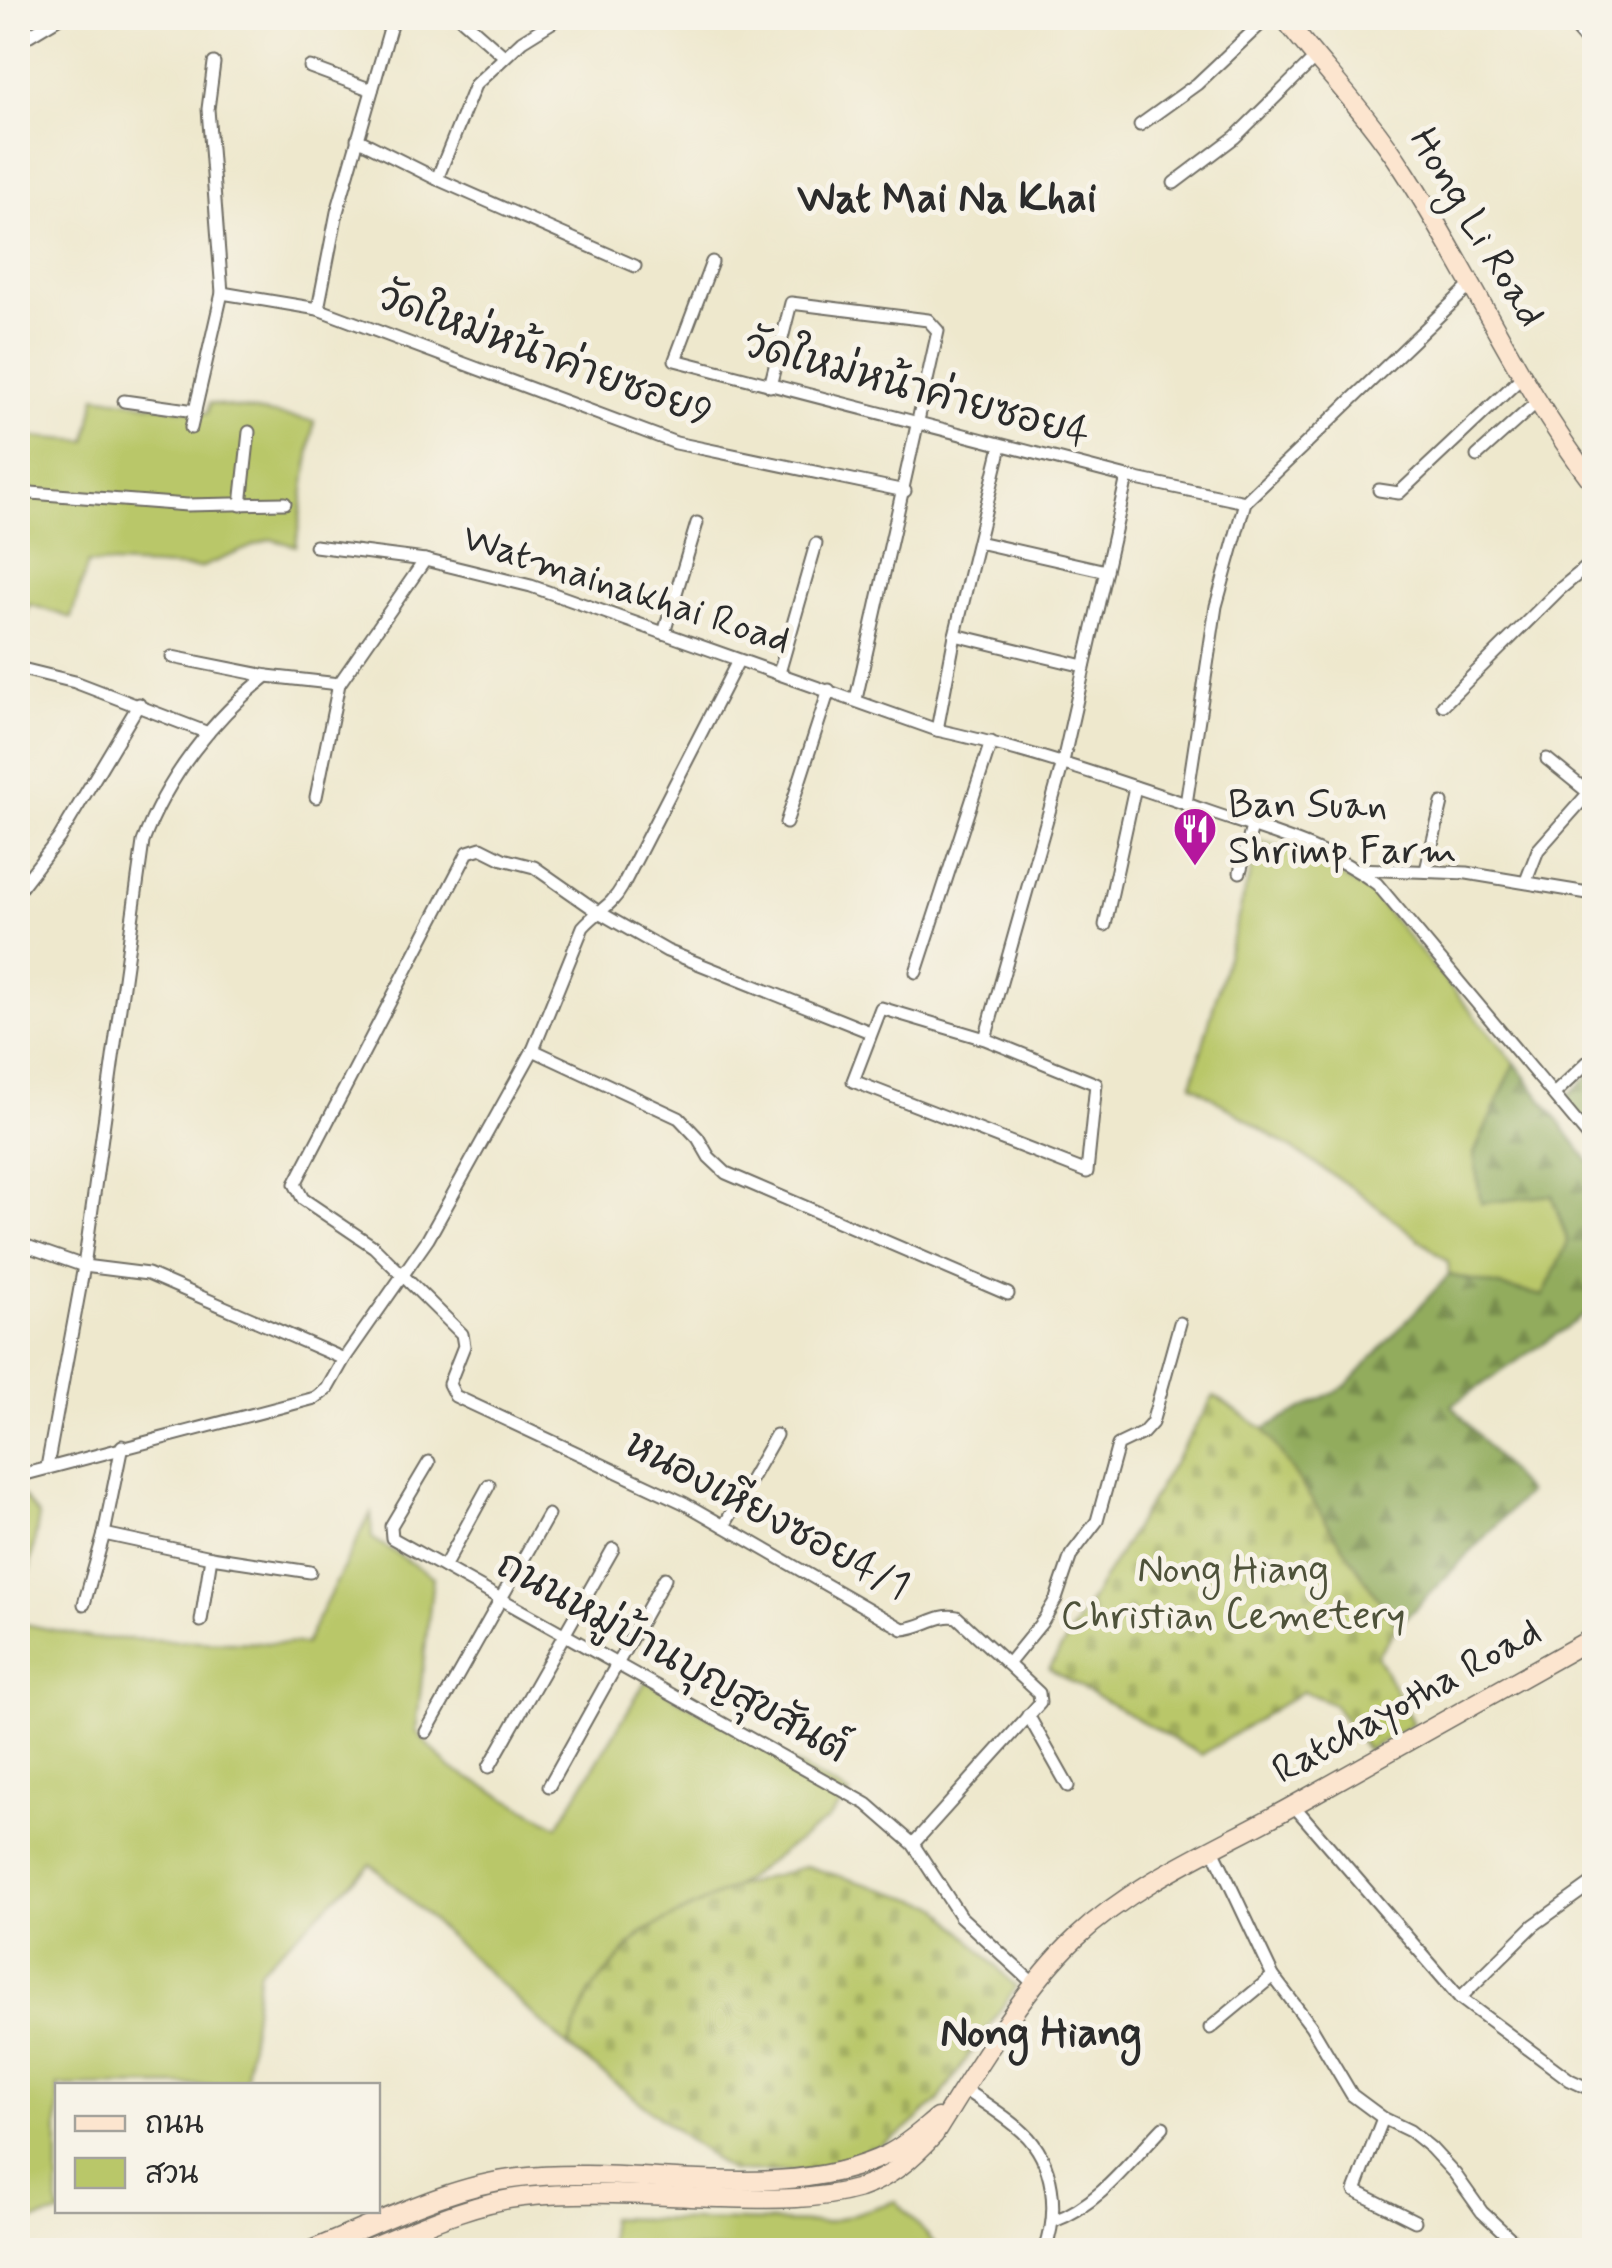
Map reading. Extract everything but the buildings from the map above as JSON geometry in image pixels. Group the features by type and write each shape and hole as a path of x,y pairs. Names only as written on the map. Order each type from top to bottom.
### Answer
{"main road":[{"name":"Hong Li Road","path":"1284,18 1373,124 1473,283 1537,402 1594,484"},
{"name":"Ratchayotha Road","path":"797,2189 863,2187 914,2156 934,2135 1034,1984 1076,1938 1106,1913 1155,1880 1594,1636"},
{"path":"311,2250 476,2186 518,2178 580,2174 797,2189"},
{"path":"363,2250 481,2205 520,2197 797,2189"}],"street":[{"path":"18,42 58,18"},
{"path":"318,309 337,212 393,18"},
{"path":"461,18 504,56"},
{"path":"437,179 475,85 504,56 558,18"},
{"path":"1140,124 1197,84 1266,18"},
{"path":"1566,18 1594,50"},
{"path":"1174,183 1235,137 1314,58"},
{"path":"191,428 222,293 208,109 214,63"},
{"path":"310,68 372,90"},
{"path":"357,139 437,179 635,266"},
{"name":"วัดใหม่หน้าค่ายซอย4","path":"712,262 675,360 1127,478 1245,502"},
{"path":"1186,804 1216,606 1245,502 1473,283"},
{"name":"วัดใหม่หน้าค่ายซอย9","path":"222,293 318,309 676,443 905,491"},
{"path":"770,386 791,302 928,320 938,331 856,699"},
{"path":"1378,490 1399,493 1523,376"},
{"path":"124,401 195,411"},
{"path":"1477,456 1537,402"},
{"path":"241,505 249,432"},
{"path":"937,730 955,635 1000,446"},
{"path":"984,1039 1062,766 1127,478"},
{"path":"18,492 187,506 285,504"},
{"path":"664,634 697,523"},
{"path":"978,542 1106,571"},
{"path":"779,672 816,544"},
{"path":"315,546 425,560"},
{"name":"Watmainakhai Road","path":"339,684 425,560 531,586 937,730 991,742 1252,827 1356,869 1377,884 1594,1144"},
{"path":"1442,705 1594,561"},
{"path":"955,635 1084,666"},
{"path":"172,657 267,676 339,684 316,797"},
{"path":"18,1476 315,1398 327,1388 428,1239 533,1050 584,927 598,911 611,907 738,661"},
{"path":"18,668 76,682 208,733"},
{"path":"48,1467 84,1266 142,842 153,814 208,733 267,676"},
{"path":"786,823 829,690"},
{"path":"18,891 59,838 139,704"},
{"path":"916,972 991,742"},
{"path":"1526,881 1538,850 1591,790 1547,759"},
{"path":"1105,925 1134,788"},
{"path":"1426,870 1442,803"},
{"path":"1240,872 1252,827"},
{"path":"403,1276 374,1247 303,1199 295,1184 468,852 481,848 534,867 598,911 667,951 870,1032"},
{"path":"1356,869 1426,870 1526,881 1594,894"},
{"path":"881,1008 984,1039 1096,1084 1087,1172 853,1080 881,1008"},
{"path":"533,1050 679,1118 726,1173 1008,1294"},
{"path":"1554,1094 1594,1056"},
{"path":"18,1243 84,1266 148,1274 344,1358"},
{"name":"หนองเหียงซอย4/1","path":"403,1276 462,1334 464,1346 448,1384 455,1396 684,1503 904,1629 917,1628 946,1614 957,1617 1040,1693 1040,1703 1028,1714"},
{"path":"1008,1664 1043,1622 1056,1599 1071,1555 1097,1521 1118,1444 1143,1433 1152,1422 1180,1323"},
{"path":"724,1526 776,1436"},
{"path":"84,1604 104,1534 122,1446"},
{"name":"ถนนหมู่บ้านบุญสุขสันต์","path":"429,1462 391,1526 392,1538 867,1804 914,1844 960,1916 1034,1984"},
{"path":"444,1567 489,1486"},
{"path":"426,1732 548,1515"},
{"path":"104,1534 310,1572"},
{"path":"490,1767 613,1549"},
{"path":"201,1621 211,1556"},
{"path":"549,1786 665,1578"},
{"path":"914,1844 1028,1714 1068,1786"},
{"path":"1294,1806 1460,1998 1570,2080 1594,2090"},
{"path":"1213,1849 1273,1976 1311,2026 1352,2096 1431,2148 1482,2212 1523,2250"},
{"path":"1460,1998 1534,1924 1594,1882"},
{"path":"1210,2028 1273,1976"},
{"path":"964,2090 1024,2132 1036,2148 1054,2194 1054,2221 1045,2250"},
{"path":"1383,2118 1355,2191 1415,2221"},
{"path":"1054,2221 1076,2213 1096,2197 1162,2127"}],"green space":[{"path":"96,396 207,413 210,403 314,421 296,546 270,539 200,568 88,563 71,618 29,604 18,650 18,436 87,441"},
{"path":"1259,841 1293,850 1370,892 1515,1063 1474,1154 1481,1203 1551,1194 1568,1242 1543,1296 1449,1275 1448,1262 1360,1193 1192,1084"},
{"path":"1515,1063 1594,1168 1594,1309 1452,1405 1527,1493 1397,1627 1264,1429 1347,1385 1449,1275 1543,1296 1568,1242 1552,1195 1481,1203 1474,1154"},
{"path":"1594,1071 1594,1139 1563,1100"},
{"name":"Nong Hiang Christian Cemetery","path":"1214,1396 1264,1429 1397,1627 1377,1655 1413,1724 1367,1750 1332,1703 1303,1691 1201,1755 1049,1669"},
{"path":"18,1491 39,1516 20,1623 92,1638 305,1644 371,1513 372,1538 433,1577 416,1731 450,1768 558,1826 646,1681 850,1795 827,1820 734,1887 641,1933 590,1992 568,2047 371,1864 259,1970 245,2083 55,2083 55,2213 63,2213 18,2225"},
{"path":"806,1866 938,1906 1016,1987 938,2101 901,2134 862,2156 809,2172 730,2171 568,2047 590,1992 642,1933 734,1887"},
{"path":"896,2201 941,2250 610,2250 609,2218 825,2223"}],"place":[{"name":"Ban Suan Shrimp Farm","path":"1195,867"}],"district":[{"name":"Wat Mai Na Khai","path":"947,199"},
{"name":"Nong Hiang","path":"1041,2034"}]}
